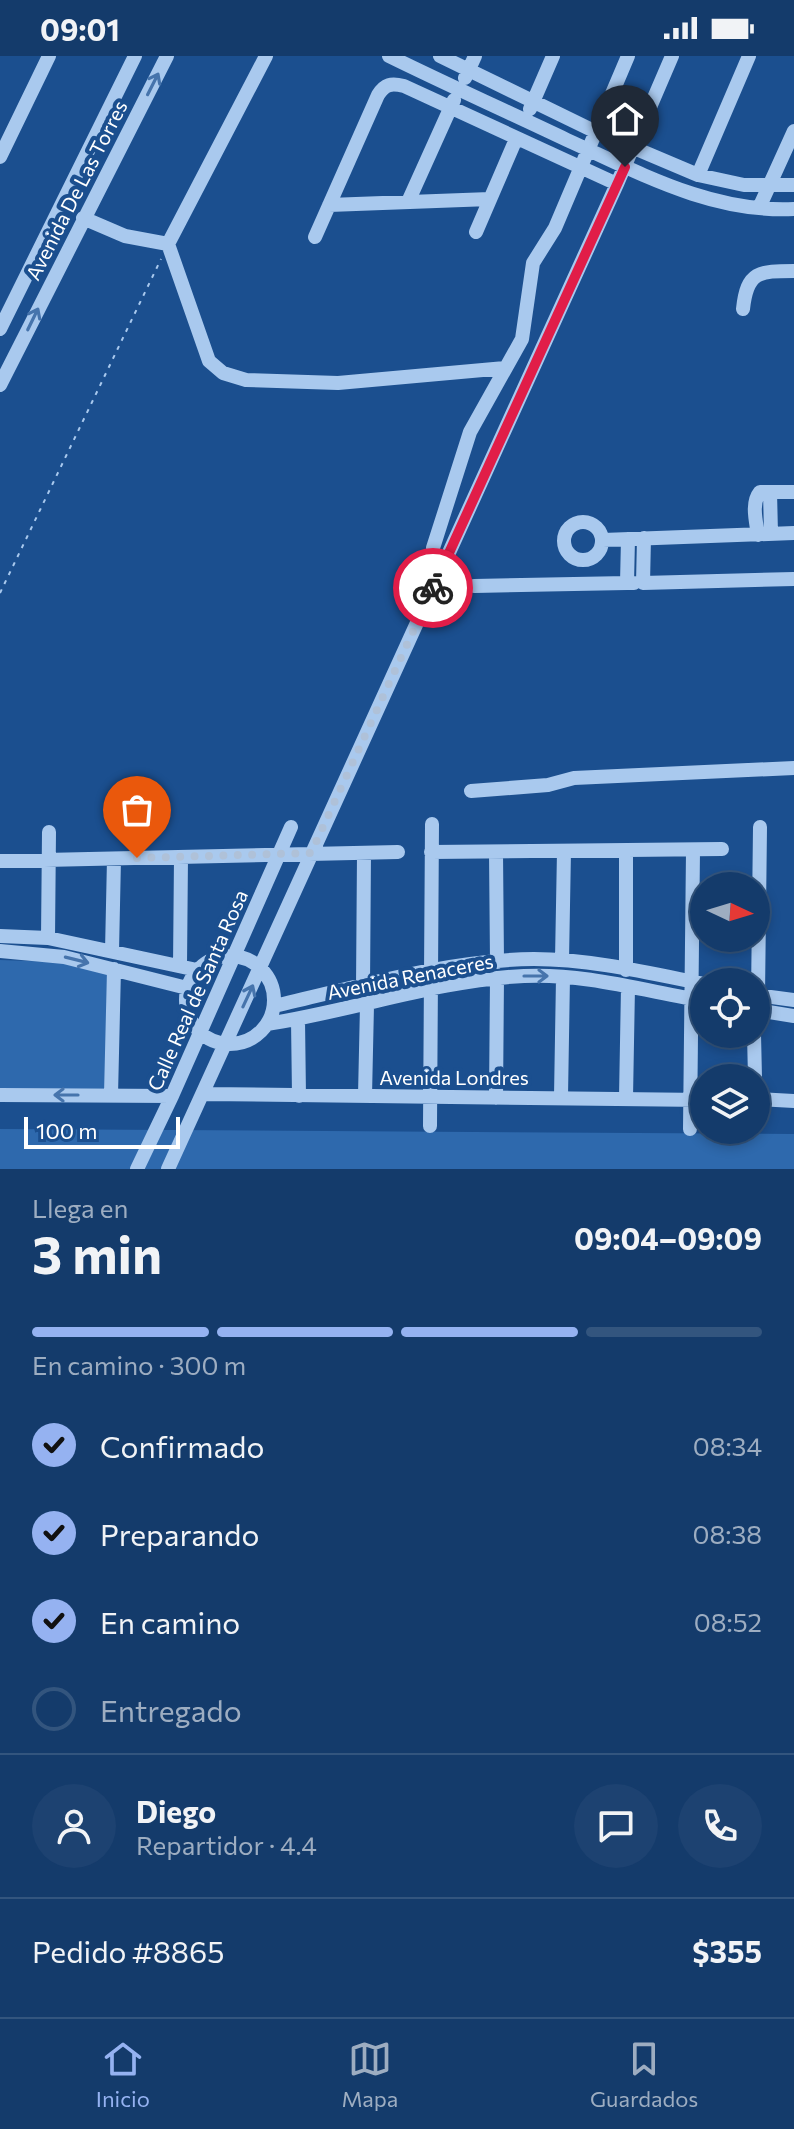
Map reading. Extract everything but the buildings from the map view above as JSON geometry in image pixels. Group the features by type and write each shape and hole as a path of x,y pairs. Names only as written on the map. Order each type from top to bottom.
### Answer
{"street":[{"path":"0,157 49,56"},
{"name":"Avenida De Las Torres","path":"0,329 135,56"},
{"name":"Avenida De Las Torres","path":"0,385 167,56"},
{"path":"266,56 168,244 209,361 223,373 246,380 338,383 505,368"},
{"path":"389,56 657,182 702,198 759,208 794,209"},
{"path":"440,56 472,63 533,101 594,131 698,175 744,185 794,185"},
{"path":"525,120 553,56"},
{"path":"433,548 470,432 522,339 533,263 555,228 628,56"},
{"path":"168,1169 625,167 672,56"},
{"path":"698,175 749,56"},
{"path":"408,202 472,63"},
{"path":"315,237 378,95 389,84 404,86 617,184"},
{"path":"759,208 794,131"},
{"path":"476,232 516,139"},
{"path":"329,205 490,199"},
{"path":"83,218 125,236 168,244"},
{"path":"743,309 745,288 755,277 771,271 794,271"},
{"path":"764,534 770,492 794,492"},
{"path":"603,540 794,533"},
{"path":"643,583 644,538"},
{"path":"627,583 628,539"},
{"path":"474,586 794,579"},
{"path":"471,791 548,785 574,778 794,768"},
{"path":"430,1126 432,824"},
{"name":"Calle Real de Santa Rosa","path":"137,1169 291,827"},
{"path":"758,968 760,827"},
{"path":"48,938 49,832"},
{"path":"431,852 722,849"},
{"path":"562,960 564,851"},
{"path":"626,851 626,970"},
{"path":"693,851 697,968"},
{"path":"0,861 398,852"},
{"path":"496,852 497,962"},
{"path":"363,986 364,853"},
{"path":"180,966 181,857"},
{"path":"112,951 114,859"},
{"path":"0,936 48,938 197,970"},
{"path":"0,951 46,953 187,988"},
{"path":"226,1044 199,1032 189,1016 186,998 187,988 197,970 220,956 248,960 261,968 269,979 274,992 274,1006 267,1024"},
{"name":"Avenida Renaceres","path":"274,1006 433,971 497,962 562,960 690,982"},
{"path":"111,1095 114,969"},
{"path":"561,1097 563,977"},
{"name":"Avenida Renaceres","path":"226,1044 249,1040 267,1024 497,978 563,977 690,999"},
{"path":"496,1098 497,978"},
{"path":"626,1098 628,987"},
{"path":"770,1000 794,1000"},
{"path":"365,1096 367,1005"},
{"path":"770,1006 794,1016"},
{"path":"298,1020 299,1096"},
{"name":"Avenida Londres","path":"204,1094 690,1100"},
{"path":"0,1095 172,1096"},
{"path":"770,1100 794,1101"}],"path":[{"path":"0,593 168,244"}],"shaded area":[{"path":"0,960 58,962 107,974 106,1089 0,1089"},
{"path":"0,1129 690,1133 690,1144 770,1144 770,1134 794,1134 794,1169 0,1169"}],"way so far":[{"path":"137,858 311,853 433,588"}],"route":[{"path":"433,588 625,167"}]}
